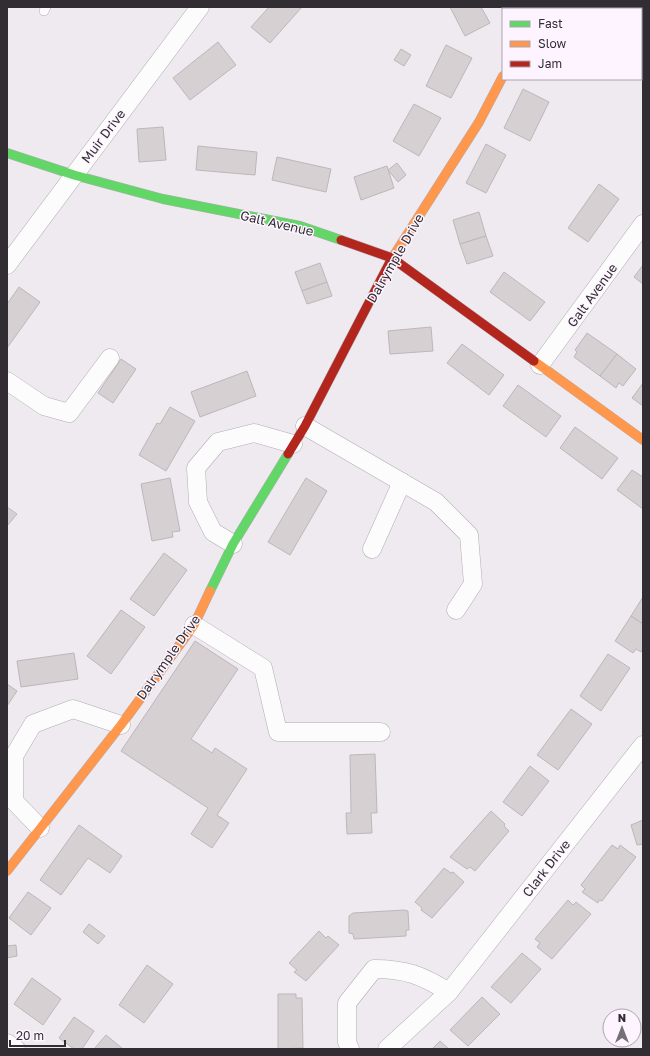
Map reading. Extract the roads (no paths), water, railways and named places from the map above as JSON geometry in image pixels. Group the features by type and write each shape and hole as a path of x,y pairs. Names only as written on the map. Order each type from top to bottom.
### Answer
{"street":[{"name":"Muir Drive","path":"7,265 200,7"},
{"name":"Dalrymple Drive","path":"7,871 121,725 194,625 233,544 305,426 392,258 479,122 502,78"},
{"name":"Galt Avenue","path":"7,153 74,175 163,199 300,226 392,258 643,440"},
{"name":"Galt Avenue","path":"540,365 643,224"},
{"path":"7,381 44,406 69,413 110,358"},
{"path":"305,426 436,502 469,535 473,584 456,610"},
{"path":"233,544 213,532 198,502 196,468 218,442 254,432 293,444"},
{"path":"372,548 402,482"},
{"path":"194,625 263,668 278,732 381,732"},
{"path":"40,828 14,801 14,756 33,724 73,709 121,725"},
{"name":"Clark Drive","path":"387,1049 449,992 643,745"},
{"path":"350,1049 347,1042 347,1003 374,969 396,969 426,978 449,992"},
{"path":"7,1043 16,1049"}]}
